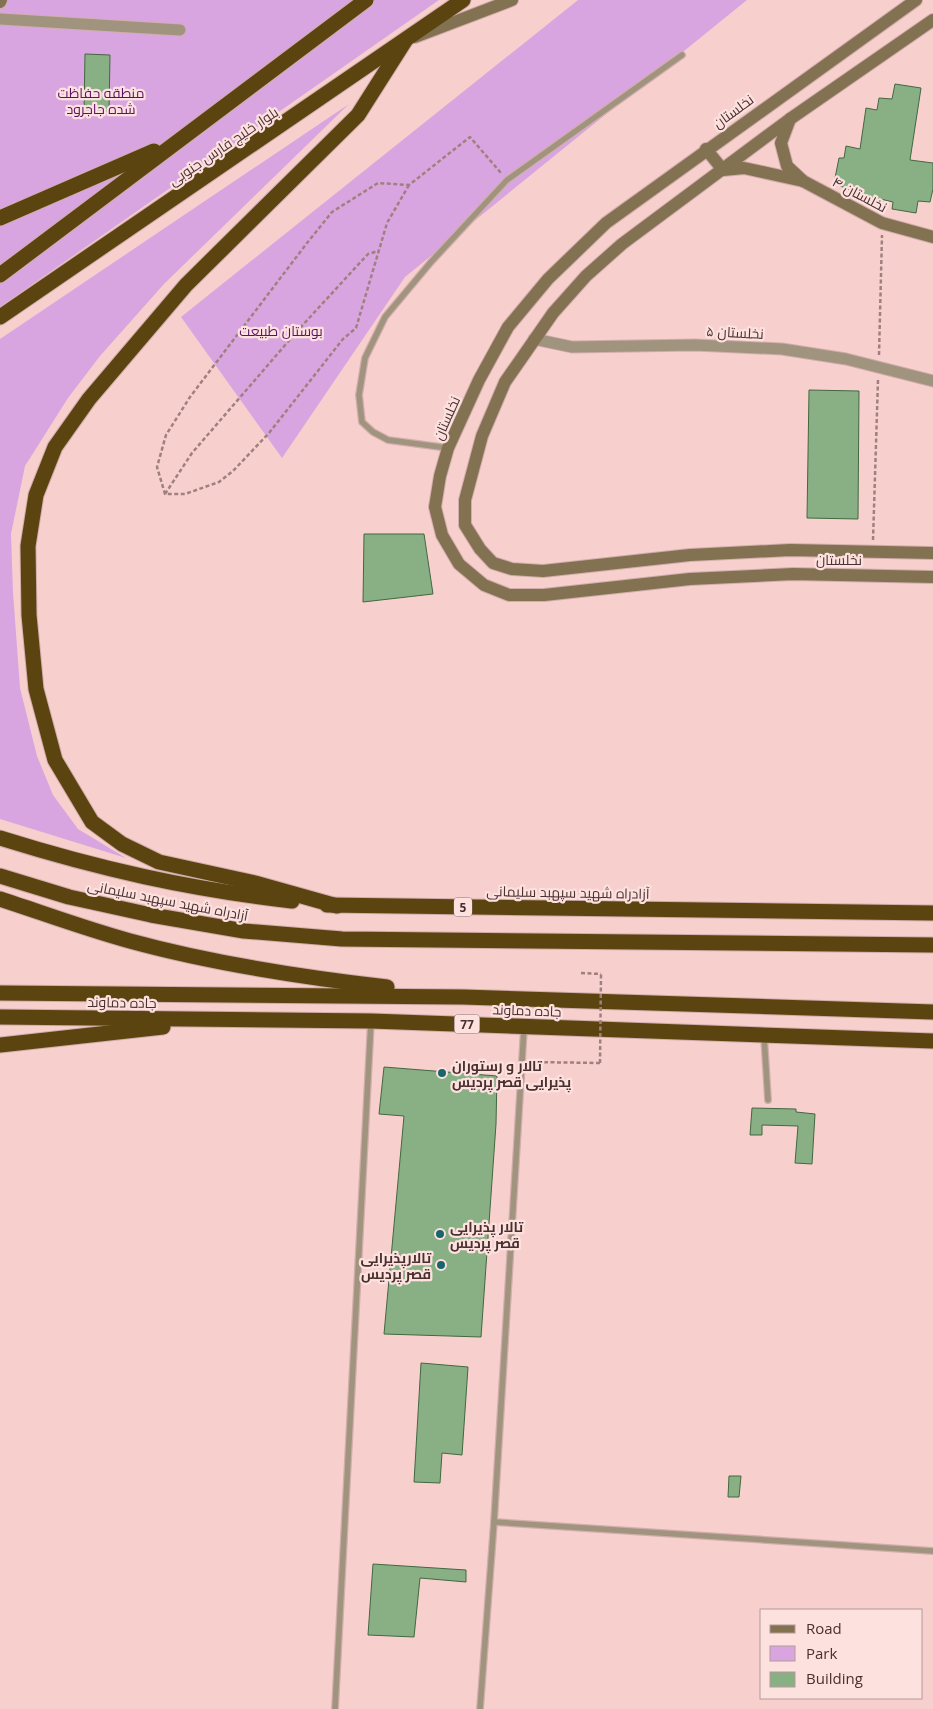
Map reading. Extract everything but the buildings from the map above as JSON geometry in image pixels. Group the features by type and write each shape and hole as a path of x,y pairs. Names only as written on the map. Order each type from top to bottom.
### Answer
{"highway":[{"name":"بلوار خلیج فارس جنوبی","path":"0,275 366,0"},
{"name":"بلوار خلیج فارس جنوبی","path":"0,317 463,0"},
{"path":"337,906 255,883 159,862 122,844 92,822 55,760 36,689 29,615 28,546 36,495 55,447 89,399 186,285 358,115 405,41"},
{"path":"0,218 176,141"},
{"name":"آزادراه شهید سپهبد سلیمانی","path":"0,838 74,862 154,881 242,895 337,906 933,913"},
{"name":"آزادراه شهید سپهبد سلیمانی","path":"0,876 69,897 151,916 244,932 342,939 933,945"},
{"path":"0,899 129,941 214,961 308,978 462,997"},
{"name":"جاده دماوند","path":"0,993 462,997 933,1012"},
{"name":"جاده دماوند","path":"0,1017 371,1022 933,1041"},
{"path":"0,1045 224,1020"}],"street":[{"path":"405,41 512,0"},
{"name":"نخلستان","path":"916,0 706,149 606,223 548,279 508,327 479,380 448,448 440,476 435,507 442,535 459,564 484,585 509,595 544,595 690,579 793,574 933,577"},
{"path":"0,20 180,30"},
{"name":"نخلستان","path":"933,20 790,119 622,244 586,276 552,313 505,382 482,436 465,500 465,525 480,549 492,563 512,570 543,571 690,555 790,550 933,553"},
{"path":"790,119 781,143 787,166 804,181"},
{"path":"706,149 723,170 744,168 804,181"},
{"name":"نخلستان ۴","path":"804,181 882,223 933,237"},
{"name":"نخلستان ۵","path":"534,339 572,347 695,345 782,349 846,359 933,381"}],"lane":[{"path":"448,448 388,440 373,432 362,422 359,394 365,358 385,317 431,262 508,180 682,55"},
{"path":"335,1709 371,1022"},
{"path":"480,1709 494,1522 524,1026"},
{"path":"764,1036 768,1100"},
{"path":"494,1522 933,1551"}],"path":[{"path":"165,494 185,494 219,482 233,471 269,433 330,355 356,328 387,223 409,185 470,137 508,180"},
{"path":"165,494 157,467 166,435 190,397 307,243 332,212 378,183 409,185"},
{"path":"873,551 882,223"},
{"path":"165,494 192,453 299,328 368,254 378,250"},
{"path":"522,1062 600,1063 602,974 581,973"}],"green space":[{"name":"منطقه حفاظت شده جاجرود","path":"0,0 439,0 0,307"},
{"name":"بوستان طبیعت","path":"578,0 747,0 405,277 282,458 181,317"},
{"path":"349,104 164,284 100,356 68,398 25,466 11,534 13,592 20,688 37,756 53,795 78,829 126,858 0,819 0,339"}],"place":[{"name":"تالار و رستوران پذیرایی قصر پردیس","path":"442,1073"},
{"name":"تالار پذیرایی قصر پردیس","path":"440,1234"},
{"name":"تالارپذیرایی قصر پردیس","path":"441,1265"}]}
